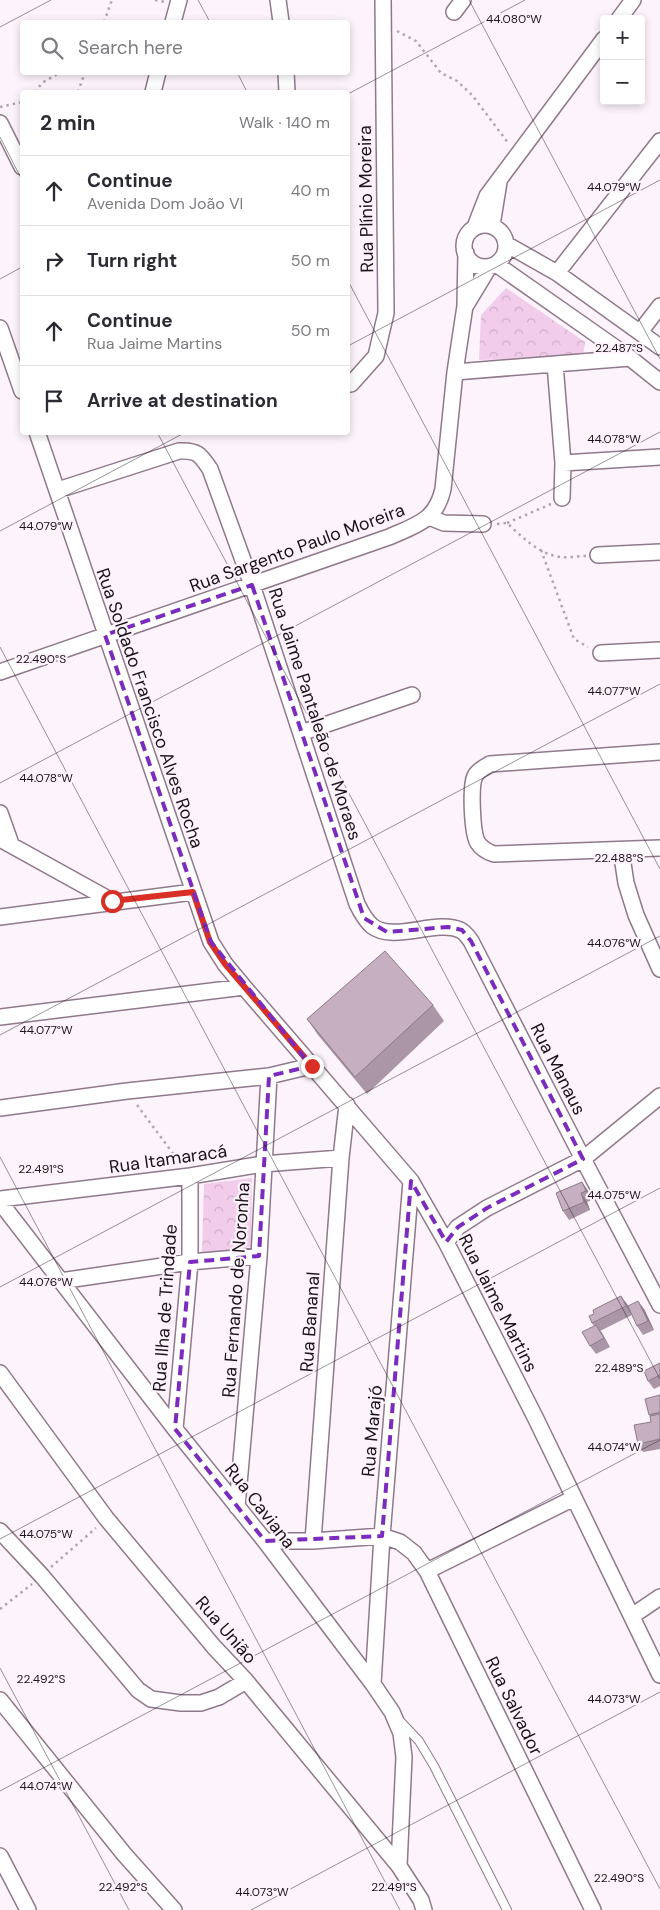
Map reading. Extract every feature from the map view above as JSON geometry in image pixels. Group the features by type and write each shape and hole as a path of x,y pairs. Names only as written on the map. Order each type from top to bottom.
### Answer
{"street":[{"path":"174,20 180,0"},
{"path":"278,0 282,20"},
{"name":"Rua Plínio Moreira","path":"350,384 376,356 386,313 384,0"},
{"path":"622,15 633,0"},
{"path":"600,44 487,196 475,227 466,236 464,247 469,260 475,264 492,265 630,358 660,382"},
{"path":"154,90 157,75"},
{"path":"286,75 287,90"},
{"path":"0,122 20,163"},
{"path":"557,273 660,142"},
{"path":"492,226 500,180"},
{"path":"475,227 486,224 502,232 506,244 504,256 492,265"},
{"path":"506,244 557,273 660,347"},
{"name":"Rua Sargento Paulo Moreira","path":"0,672 390,537 425,521 440,502 443,489 455,372 466,306 466,253"},
{"name":"Rua Sargento Paulo Moreira","path":"466,306 492,265"},
{"path":"640,332 660,306"},
{"path":"0,328 20,385"},
{"path":"455,372 630,358"},
{"path":"555,364 563,463 562,498"},
{"name":"Rua Soldado Francisco Alves Rocha","path":"38,435 210,942 244,987"},
{"name":"Rua Jaime Pantaleão de Moraes","path":"58,490 179,451 191,450 201,457 210,469 252,585 357,904 364,918 373,927"},
{"path":"563,463 660,456"},
{"path":"429,517 444,523 482,524"},
{"path":"598,556 660,552"},
{"path":"601,653 660,650"},
{"path":"301,733 412,695"},
{"path":"660,752 490,764 480,770 475,776 473,785 475,836 479,844 486,851 494,854 660,848"},
{"path":"0,813 5,842 112,901"},
{"path":"621,850 626,883 636,915 660,969"},
{"path":"0,917 193,892"},
{"name":"Rua Manaus","path":"373,927 387,932 448,927 462,930 471,941 660,1305"},
{"path":"0,1017 244,987"},
{"name":"Rua Jaime Martins","path":"244,987 411,1180 446,1242 535,1417 660,1675"},
{"path":"0,1108 127,1091 269,1076 312,1066"},
{"name":"Rua Fernando de Noronha","path":"237,1507 260,1256 263,1164 269,1076"},
{"path":"446,1242 458,1227 487,1208 583,1159 660,1096"},
{"name":"Rua Bananal","path":"313,1541 341,1158 347,1105"},
{"name":"Rua Itamaracá","path":"0,1200 190,1176 263,1164 341,1158"},
{"name":"Rua Ilha de Trindade","path":"175,1429 190,1262 190,1176"},
{"name":"Rua Marajó","path":"373,1684 382,1536 411,1180"},
{"name":"Rua Caviana","path":"0,1200 60,1282 265,1541 392,1712 401,1733 404,1757 400,1866"},
{"path":"60,1282 190,1262 260,1256"},
{"name":"Rua União","path":"0,1373 106,1518 214,1647 246,1681 400,1866 421,1900 424,1910"},
{"path":"427,1571 574,1498"},
{"path":"0,1530 42,1576 138,1690 152,1699 164,1702 201,1703 219,1697 246,1681"},
{"path":"265,1541 313,1541 382,1536"},
{"name":"Rua Salvador","path":"382,1536 400,1542 414,1552 427,1571 593,1910"},
{"path":"632,1616 660,1597"},
{"path":"0,1700 118,1847 174,1910"},
{"path":"0,1856 4,1870 28,1910"}],"lane":[{"path":"392,1712 420,1741 506,1910"}],"path":[{"path":"105,20 112,0"},
{"path":"383,23 416,41 441,73 456,81 472,95 517,156"},
{"path":"37,90 42,83 56,75"},
{"path":"79,90 84,75"},
{"path":"0,107 20,102"},
{"path":"482,524 506,524 562,498"},
{"path":"506,524 541,550 560,557 598,556"},
{"path":"541,550 574,639 601,653"},
{"path":"127,1091 190,1176"},
{"path":"0,1609 42,1576 106,1518"}],"highlighted area":[{"path":"252,585 364,918 387,932 448,927 462,930 471,941 583,1159 487,1208 458,1227 446,1242 411,1181 382,1536 265,1541 175,1429 190,1262 259,1256 269,1076 311,1066 211,942 105,635"}],"green space":[{"path":"506,288 585,342 583,357 479,360 481,315"},
{"path":"252,1178 251,1247 202,1254 204,1184"}],"building":[{"path":"385,951 433,1005 355,1077 307,1019"},
{"path":"582,1182 586,1191 581,1193 584,1202 563,1211 556,1193"},
{"path":"621,1296 626,1306 592,1323 589,1316 594,1314 593,1310"},
{"path":"638,1301 648,1321 637,1326 628,1306"},
{"path":"596,1325 604,1338 590,1346 582,1332"},
{"path":"660,1363 660,1375 648,1381 644,1371"},
{"path":"660,1395 660,1412 649,1415 645,1399"},
{"path":"660,1414 660,1439 638,1444 634,1425 651,1422 650,1416"}],"route":[{"path":"112,901 193,892 210,942 225,964 312,1066"}]}
